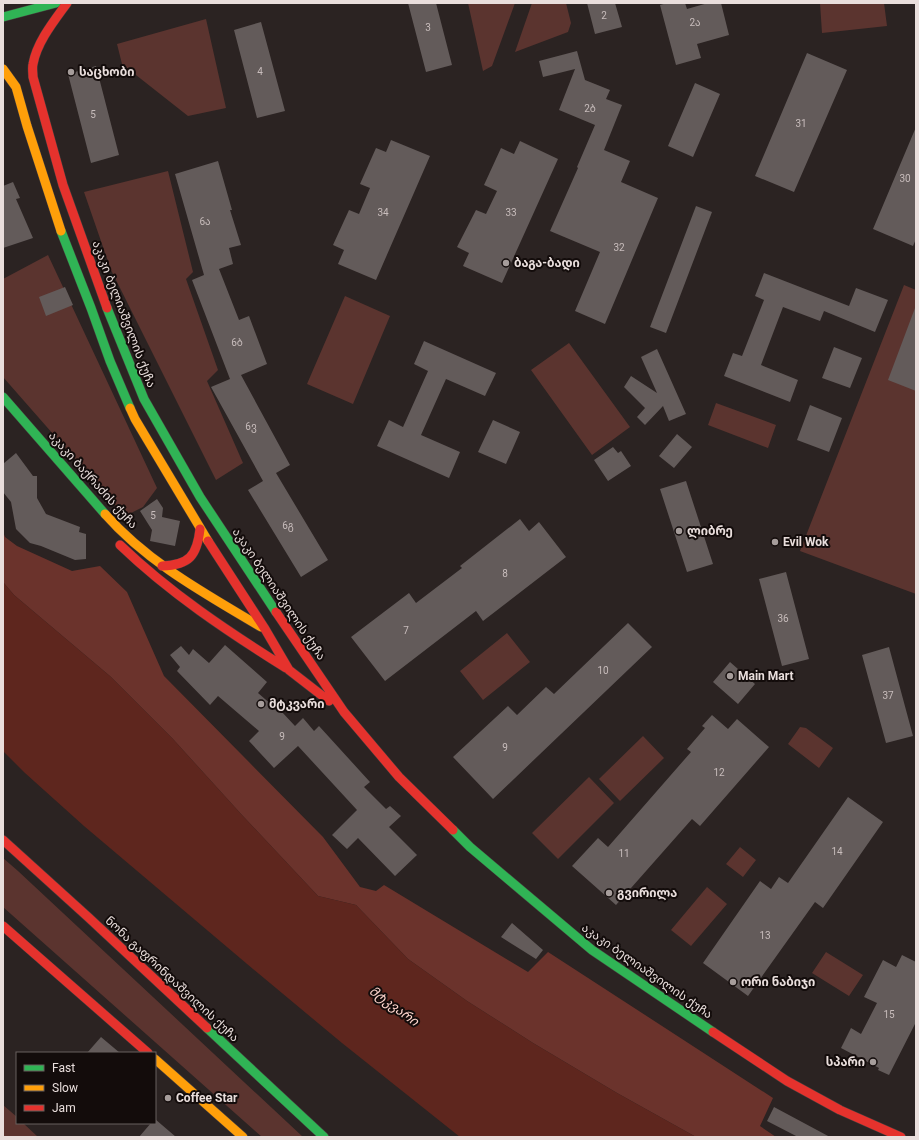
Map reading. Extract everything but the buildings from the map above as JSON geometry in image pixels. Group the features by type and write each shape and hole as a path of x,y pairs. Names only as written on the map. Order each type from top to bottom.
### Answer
{"main road":[{"path":"3,17 56,3"},
{"name":"აკაკი ბელიაშვილის ქუჩა","path":"68,3 48,30 44,38 34,62 33,78 63,185 100,291 144,399 200,497 296,643 344,712 399,777 470,847 592,950 666,1001 787,1080 840,1110 901,1137"},
{"name":"აკაკი ბელიაშვილის ქუჩა","path":"3,69 16,87 33,146 62,234 122,392 135,419 200,529 265,629 289,670 344,712"},
{"name":"აკაკი ბაქრაძის ქუჩა","path":"3,397 119,530 162,566 198,589 265,629 296,643"},
{"path":"162,566 174,566 191,558 199,540 200,529"},
{"name":"აკაკი ბაქრაძის ქუჩა","path":"116,541 138,563 184,601 237,638 289,670"},
{"name":"ნონა გაფრინდაშვილის ქუჩა","path":"3,840 324,1137"},
{"path":"3,926 147,1052"},
{"path":"156,1061 243,1137"}],"shaded area":[{"path":"468,3 515,3 492,66 483,71"},
{"path":"532,3 566,3 571,23 568,32 515,52"},
{"path":"820,3 884,3 887,26 822,33"},
{"path":"206,19 226,108 188,116 122,64 117,44"},
{"path":"168,171 193,272 186,279 218,370 207,381 243,463 216,480 111,270 84,192"},
{"path":"48,255 157,488 143,507 125,516 3,377 3,279"},
{"path":"904,285 916,290 916,594 800,551"},
{"path":"345,296 390,316 353,404 307,384"},
{"path":"569,343 630,427 592,455 531,370"},
{"path":"716,403 776,425 768,448 708,425"},
{"path":"3,532 5,537 17,546 72,571 100,566 127,592 164,676 323,837 360,887 376,891 384,885 528,972 548,952 773,1098 760,1126 776,1137 696,1137 617,1093 533,1043 467,1001 408,959 356,905 318,896 172,738 111,677 14,595 3,582"},
{"path":"507,633 530,662 483,700 460,671"},
{"path":"800,727 806,728 833,748 819,768 788,744"},
{"path":"643,736 664,758 620,801 599,779"},
{"path":"589,777 614,803 558,859 532,833"},
{"path":"740,847 756,860 743,877 726,864"},
{"path":"3,858 303,1137 262,1137 3,907"},
{"path":"707,887 727,904 691,946 671,930"},
{"path":"826,952 863,975 849,996 812,973"},
{"path":"3,1105 16,1116 16,1124 24,1124 38,1137 3,1137"}],"water":[{"path":"3,582 14,595 111,677 172,738 318,896 356,905 408,959 467,1001 533,1043 617,1093 696,1137 460,1137 342,1043 84,826 3,751"}],"traffic: fast":[{"path":"3,17 56,3"},
{"path":"61,231 110,361 130,408"},
{"path":"107,308 144,399 200,497 276,612"},
{"path":"3,397 105,514"},
{"path":"453,830 470,847 592,950 713,1032"},
{"path":"207,1028 324,1137"}],"traffic: slow":[{"path":"3,69 16,87 61,231"},
{"path":"130,408 135,419 208,541"},
{"path":"105,514 122,532 159,563 199,590 261,627"},
{"path":"156,1060 243,1137"}],"traffic: jam":[{"path":"67,3 38,48 33,66 33,77 63,185 107,308"},
{"path":"162,566 179,564 190,557 197,546 200,529"},
{"path":"208,541 265,629 289,670 329,701"},
{"path":"120,545 139,563 200,611 286,668"},
{"path":"276,612 344,712 399,777 453,830"},
{"path":"3,840 207,1028"},
{"path":"3,926 147,1052"},
{"path":"713,1032 787,1081 840,1110 901,1137"}],"place":[{"name":"საცხობი","path":"71,72"},
{"name":"ბაგა-ბადი","path":"506,263"},
{"name":"ლიბრე","path":"679,531"},
{"name":"Evil Wok","path":"775,542"},
{"name":"Main Mart","path":"730,676"},
{"name":"მტკვარი","path":"261,704"},
{"name":"გვირილა","path":"609,893"},
{"name":"ორი ნაბიჯი","path":"733,982"},
{"name":"სპარი","path":"873,1062"},
{"name":"Coffee Star","path":"168,1098"}]}
